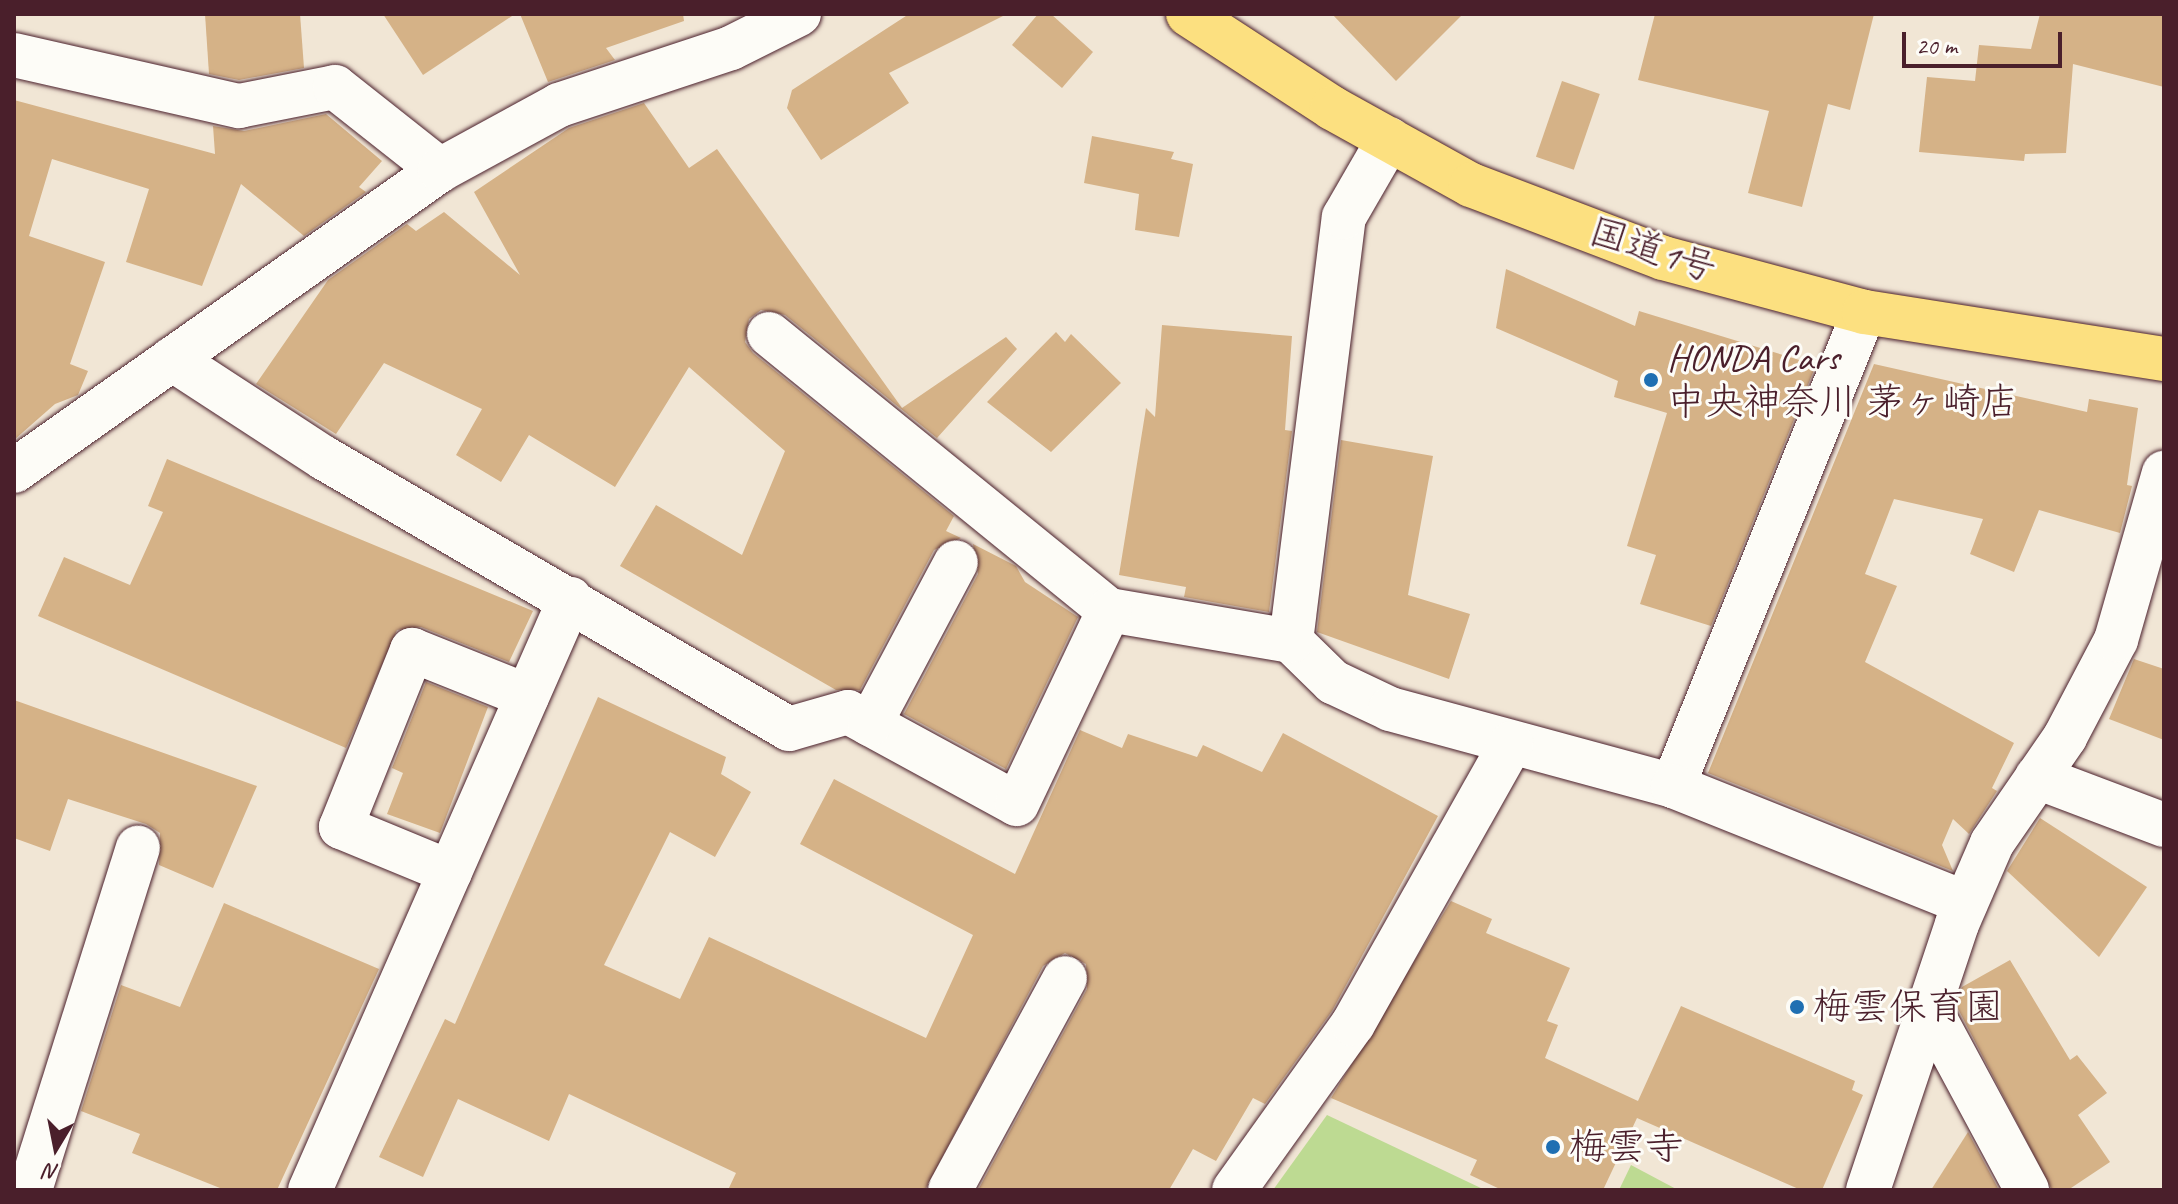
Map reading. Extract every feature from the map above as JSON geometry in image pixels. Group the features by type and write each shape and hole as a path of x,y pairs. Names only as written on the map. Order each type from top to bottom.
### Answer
{"highway":[{"name":"国道1号","path":"1188,14 1389,139 1471,185 1663,258 1864,312 2164,359"}],"street":[{"path":"14,471 440,170 559,105 731,48 799,14"},
{"path":"14,55 239,106 335,87 440,170"},
{"path":"1291,641 1344,217 1389,139"},
{"path":"1673,786 1864,312"},
{"path":"769,334 1109,610 1291,641 1333,682 1390,709 1673,786 1966,903"},
{"path":"172,359 324,458 789,729 848,712 1017,804 1109,610"},
{"path":"1869,1181 1928,1006 1992,843 2037,777 2116,640 2164,473"},
{"path":"870,724 956,562"},
{"path":"310,1190 570,599"},
{"path":"450,872 341,827 412,650 527,696"},
{"path":"1234,1190 1353,1024 1511,744"},
{"path":"2037,777 2164,825"},
{"path":"30,1190 138,848"},
{"path":"950,1190 1065,978"},
{"path":"1928,1006 2027,1190"}],"green space":[{"path":"1327,1115 1485,1190 1273,1190"},
{"path":"1631,1165 1678,1190 1619,1190"}],"building":[{"path":"205,14 300,14 304,68 239,80 209,74"},
{"path":"383,14 515,14 423,75"},
{"path":"520,14 683,14 684,21 606,48 615,60 548,82"},
{"path":"909,14 1007,14 889,73 909,103 821,160 787,108 792,90"},
{"path":"1038,14 1051,14 1093,52 1062,88 1012,45"},
{"path":"1332,14 1463,14 1396,81"},
{"path":"1655,14 1874,14 1850,110 1828,104 1802,207 1748,193 1769,111 1638,80"},
{"path":"2040,14 2164,14 2164,87 2073,64 2066,153 2025,154 2024,161 1919,152 1927,77 1975,81 1979,45 2031,49"},
{"path":"1562,81 1600,94 1574,170 1536,157"},
{"path":"14,100 215,154 213,126 244,131 326,114 382,161 359,187 366,192 304,236 241,184 202,286 126,262 149,189 52,159 29,236 105,262 70,364 88,371 78,395 55,404 14,440"},
{"path":"644,103 689,168 717,149 902,408 1006,337 1017,349 937,438 785,315 761,310 749,319 745,342 753,353 954,516 946,531 961,538 934,550 860,690 836,690 620,566 656,505 742,555 785,451 689,367 615,487 529,435 501,482 456,455 482,409 384,363 336,434 256,384 328,280 407,224 416,231 444,212 520,275 474,192 569,128"},
{"path":"1092,136 1174,152 1171,159 1193,164 1179,237 1135,230 1139,194 1084,183"},
{"path":"1506,269 1635,326 1639,311 1816,365 1711,626 1640,604 1656,555 1627,546 1667,413 1614,397 1618,381 1496,328"},
{"path":"1162,325 1292,336 1285,430 1292,431 1269,612 1184,597 1186,587 1119,575 1146,408 1155,417"},
{"path":"1056,332 1065,342 1071,334 1121,383 1051,452 987,402"},
{"path":"1874,364 2087,412 2089,399 2138,408 2127,485 2132,486 2120,533 2039,510 2014,572 1970,554 1983,519 1894,499 1865,574 1897,586 1865,662 2014,743 1992,788 1997,791 1969,834 1953,819 1942,845 1953,871 1708,773"},
{"path":"1341,440 1433,456 1408,595 1470,614 1449,679 1317,632"},
{"path":"167,459 533,611 509,662 421,627 397,630 346,748 38,616 64,557 130,585 163,512 148,506"},
{"path":"973,544 1016,566 1025,582 1078,617 1006,769 904,714 978,574"},
{"path":"2134,659 2164,669 2164,740 2109,719"},
{"path":"426,682 488,707 440,833 387,814 403,773 392,768"},
{"path":"598,697 726,757 721,774 751,792 715,857 670,832 604,965 680,999 709,937 926,1038 973,935 800,844 834,779 1015,874 1080,730 1122,748 1128,734 1197,757 1203,745 1262,772 1283,733 1438,816 1332,1011 1265,1104 1253,1098 1216,1161 1193,1149 1169,1190 978,1190 1087,989 1086,964 1065,953 1043,966 925,1190 728,1190 736,1173 569,1094 549,1141 458,1099 423,1177 379,1157 445,1019 455,1024"},
{"path":"14,700 257,786 213,888 159,865 160,833 146,824 68,799 50,851 14,838"},
{"path":"2040,818 2147,887 2099,957 2007,871"},
{"path":"1451,901 1492,919 1486,933 1570,968 1547,1021 1558,1025 1545,1058 1638,1101 1681,1006 1855,1081 1852,1090 1863,1095 1822,1190 1801,1190 1637,1118 1603,1190 1502,1190 1470,1175 1477,1160 1331,1098"},
{"path":"224,903 379,969 277,1190 225,1190 132,1153 140,1134 81,1111 121,985 180,1007"},
{"path":"2010,960 2070,1060 2077,1055 2107,1093 2078,1115 2110,1162 2068,1190 2052,1190 1956,1005 1962,987"},
{"path":"1968,1132 1999,1190 1931,1190"}],"place":[{"name":"HONDA Cars 中央神奈川 茅ヶ崎店","path":"1651,380"},
{"name":"梅雲保育園","path":"1797,1007"},
{"name":"梅雲寺","path":"1553,1147"}]}
